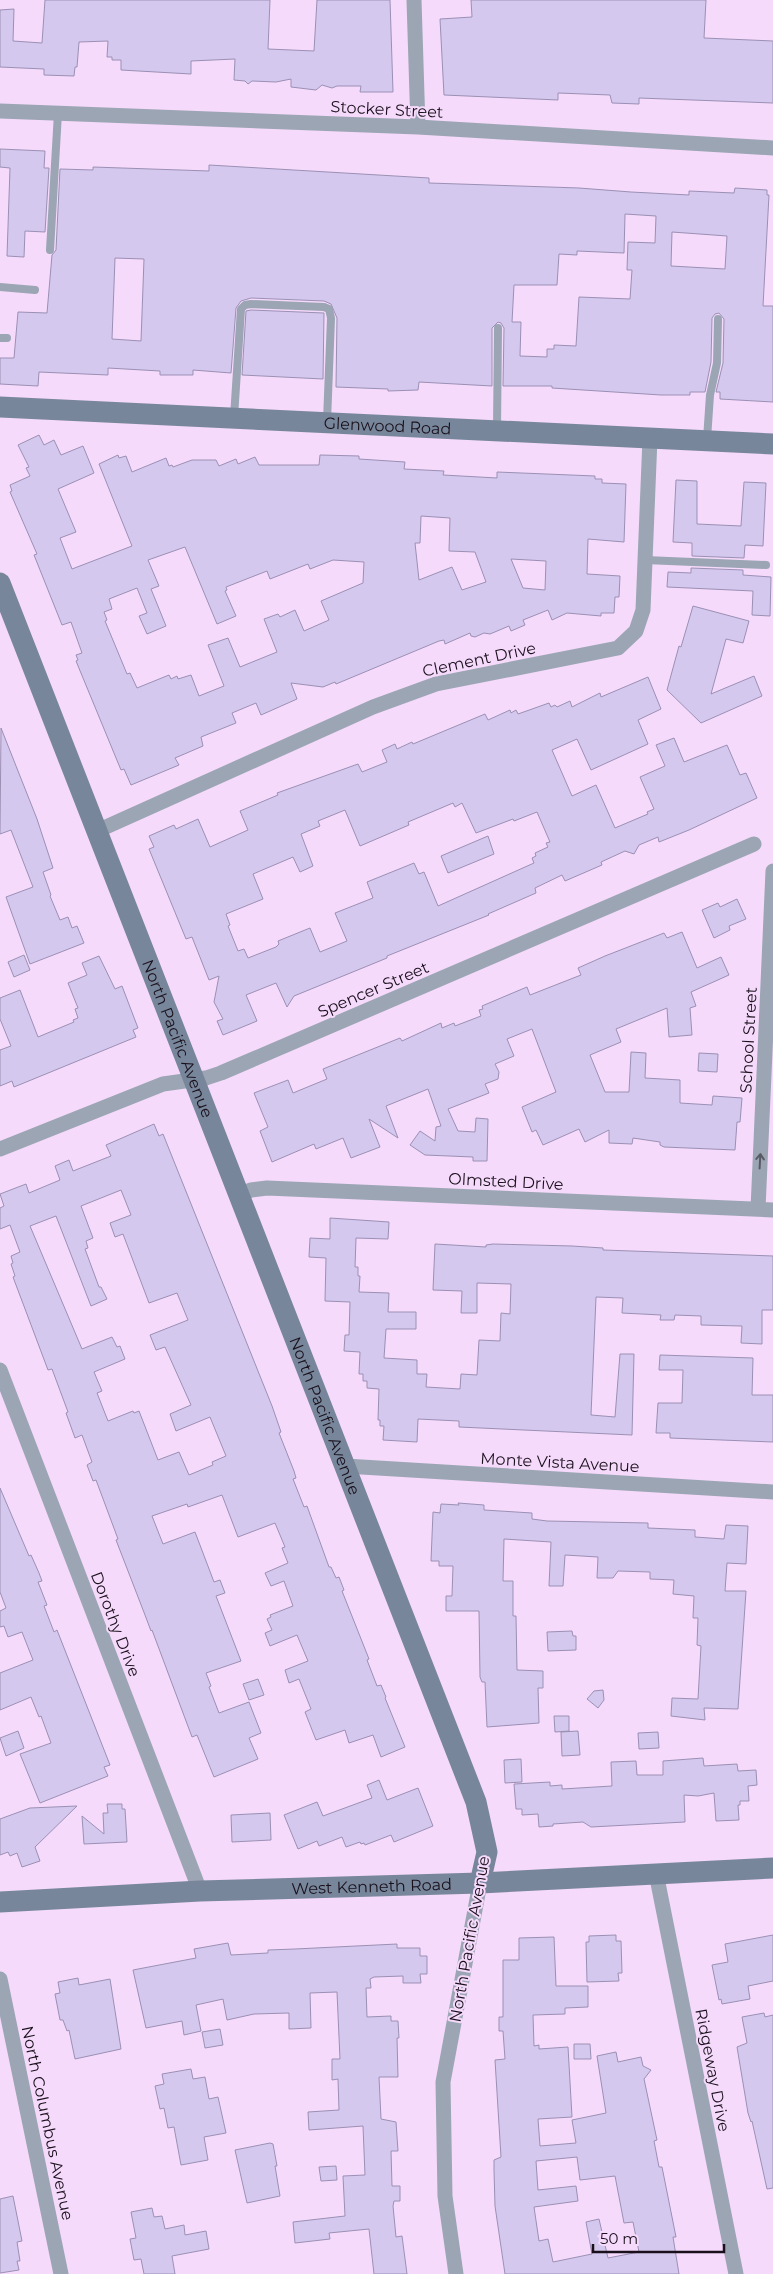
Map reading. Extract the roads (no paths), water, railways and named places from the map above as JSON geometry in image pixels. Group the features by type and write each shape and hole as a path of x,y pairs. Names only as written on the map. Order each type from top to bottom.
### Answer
{"street":[{"path":"414,0 418,128"},
{"name":"Stocker Street","path":"0,111 418,128 773,148"},
{"name":"Glenwood Road","path":"0,407 773,444"},
{"name":"Clement Drive","path":"97,831 373,707 436,684 618,648 636,632 642,610 650,438"},
{"name":"North Pacific Avenue","path":"0,583 476,1802 487,1852 443,2082 444,2196 456,2274"},
{"name":"Spencer Street","path":"0,1149 164,1084 221,1073 754,844"},
{"name":"School Street","path":"758,1209 773,871"},
{"name":"Olmsted Drive","path":"239,1195 251,1190 267,1188 773,1210"},
{"name":"Dorothy Drive","path":"0,1370 200,1891"},
{"name":"Monte Vista Avenue","path":"345,1466 773,1492"},
{"name":"West Kenneth Road","path":"0,1902 200,1891 480,1882 773,1868"},
{"name":"Ridgeway Drive","path":"656,1873 736,2274"},
{"name":"North Columbus Avenue","path":"0,1979 61,2274"}],"lane":[{"path":"50,250 58,113"},
{"path":"0,287 35,290"},
{"path":"234,418 241,309 245,305 324,307 329,309 331,318 326,423"},
{"path":"707,441 710,396 717,363 718,319"},
{"path":"497,431 498,328"},
{"path":"645,560 766,565"}]}
